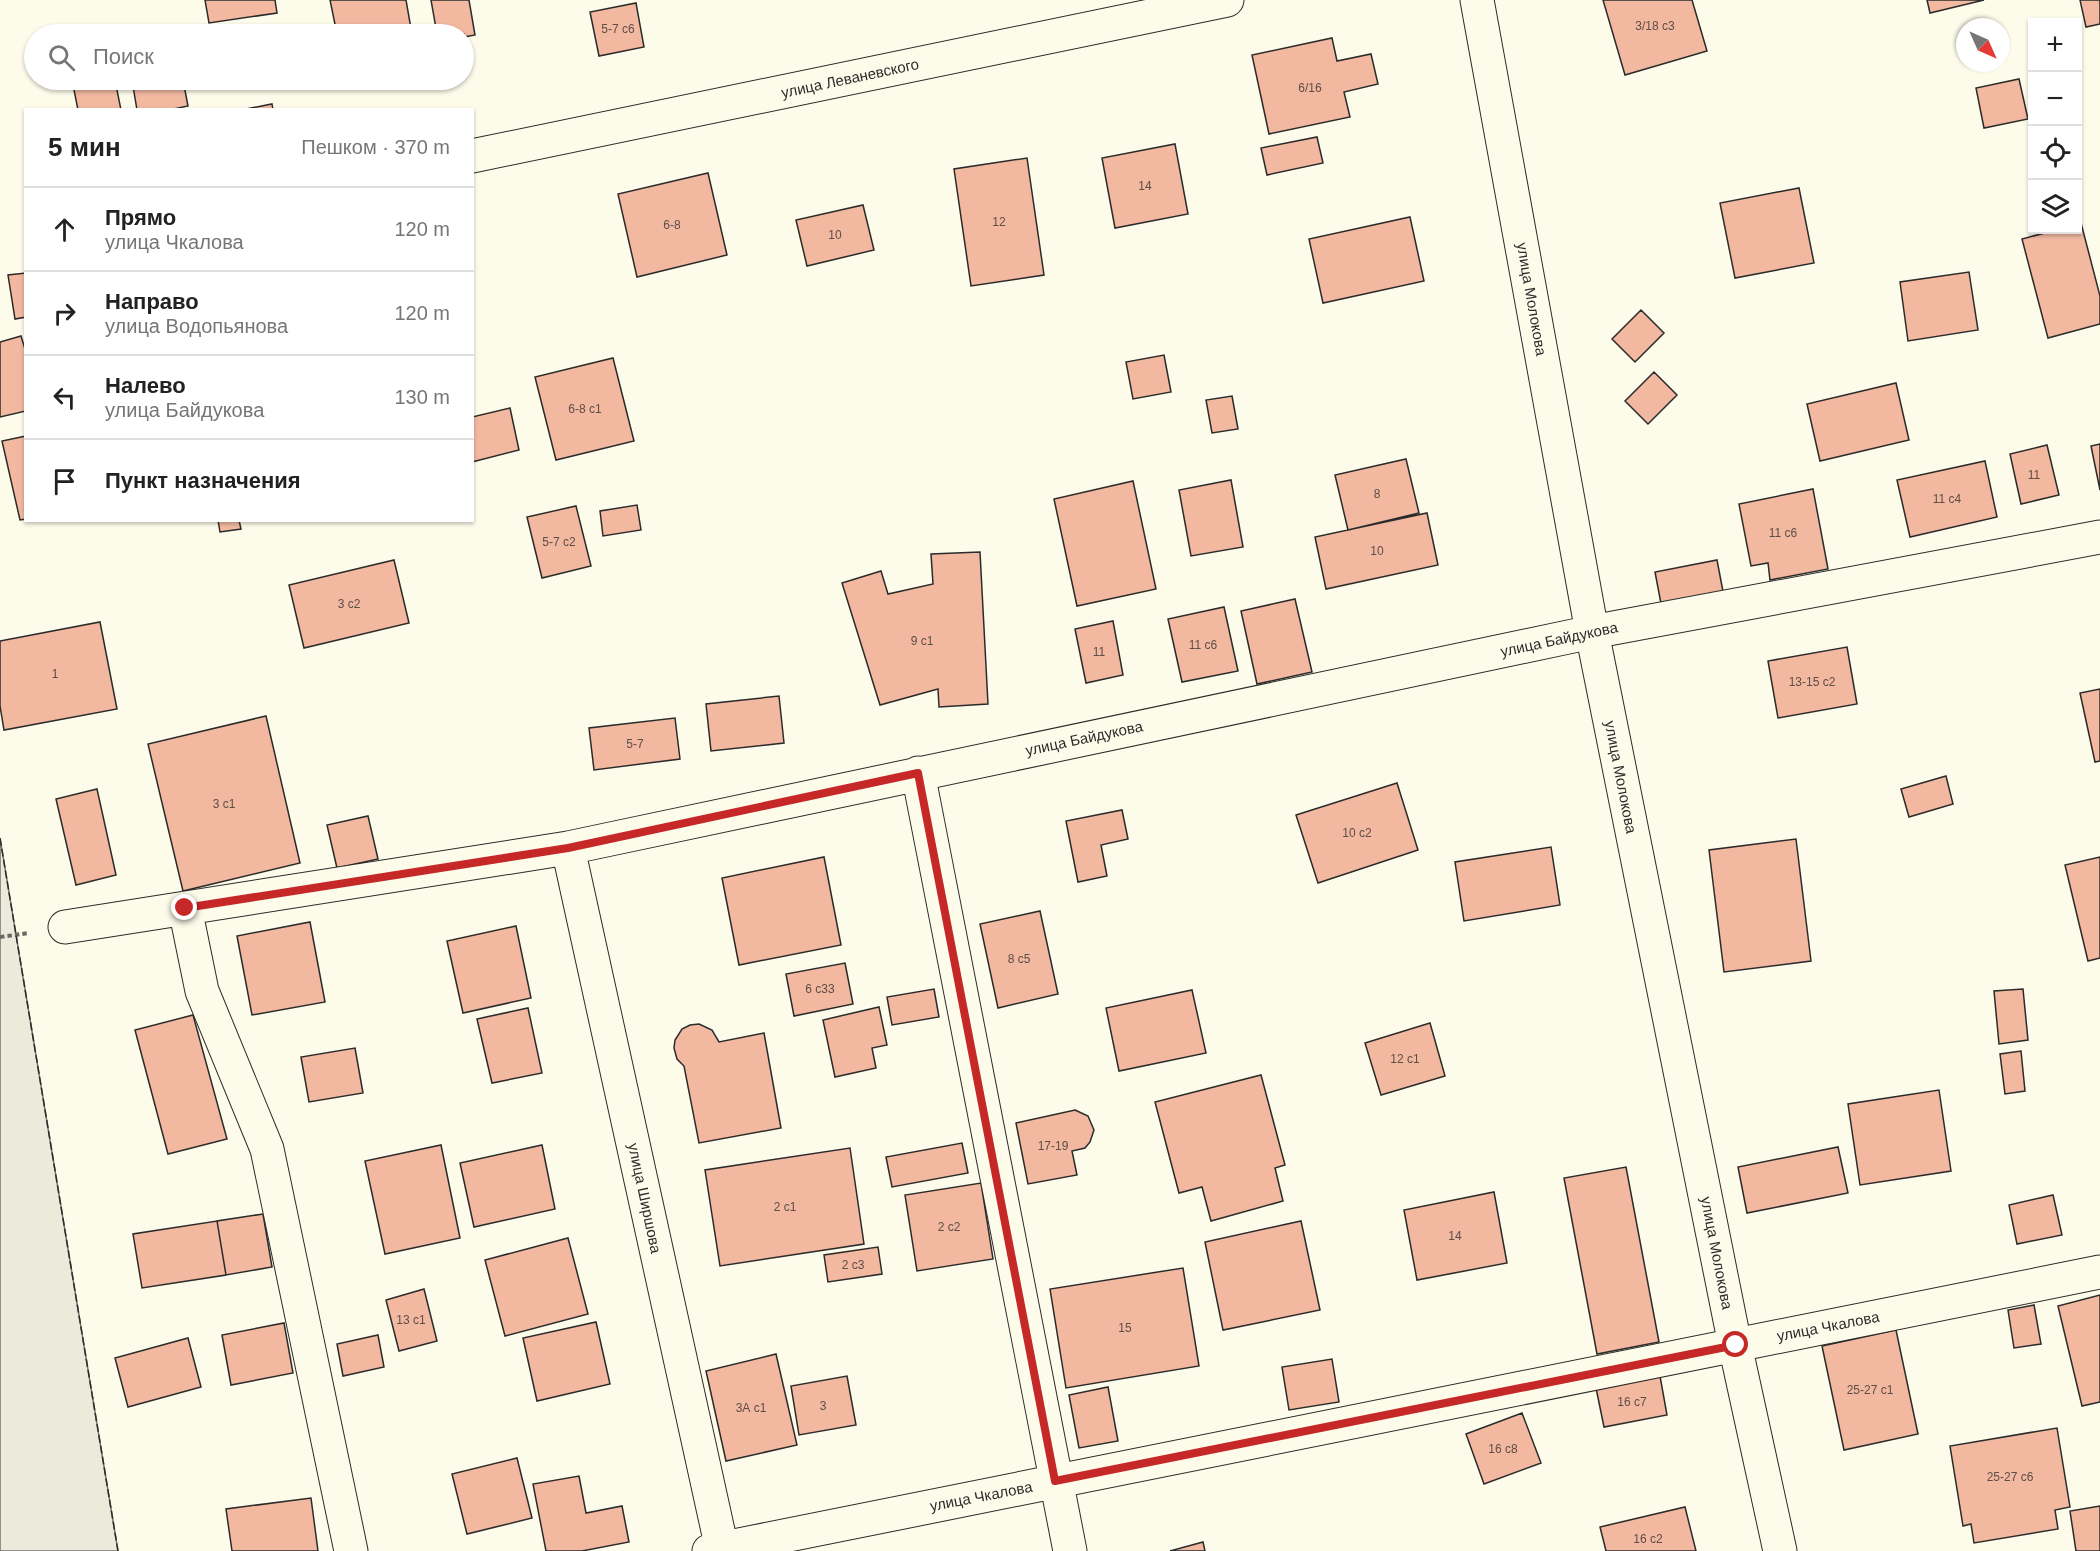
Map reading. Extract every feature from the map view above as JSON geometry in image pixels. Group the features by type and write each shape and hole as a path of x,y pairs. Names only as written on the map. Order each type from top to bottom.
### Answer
{"street":[{"name":"улица Леваневского","path":"474,156 1227,0"},
{"name":"улица Молокова","path":"1477,0 1592,632 1736,1345 1780,1551"},
{"name":"улица Байдукова","path":"65,927 568,848 1592,632 2100,537"},
{"path":"918,773 1070,1551"},
{"name":"улица Ширшова","path":"568,848 716,1550"},
{"path":"185,908 202,991 267,1149 351,1551"},
{"name":"улица Чкалова","path":"716,1550 2100,1272"}],"shaded area":[{"path":"0,838 118,1551 0,1551"}],"building":[{"path":"205,0 275,0 277,13 209,23"},
{"path":"330,0 406,0 410,24 335,24"},
{"path":"431,0 469,0 473,24 435,24"},
{"path":"1603,0 1692,0 1707,51 1625,75"},
{"path":"1927,0 1984,0 1930,13"},
{"path":"2080,0 2100,0 2100,24 2086,27"},
{"path":"636,3 644,47 599,56 590,12"},
{"path":"1332,38 1337,61 1371,54 1378,84 1344,92 1350,117 1269,134 1252,55"},
{"path":"2019,79 2028,119 1984,128 1976,88"},
{"path":"74,90 117,90 121,108 78,108"},
{"path":"134,90 185,90 188,106 137,108"},
{"path":"272,104 273,108 251,108"},
{"path":"1317,137 1323,163 1267,175 1261,148"},
{"path":"1175,144 1188,214 1115,228 1102,158"},
{"path":"1027,158 1044,275 971,286 954,169"},
{"path":"708,173 727,255 637,277 618,194"},
{"path":"1799,188 1814,263 1735,278 1720,203"},
{"path":"863,205 874,250 807,266 796,220"},
{"path":"1410,217 1424,281 1323,303 1309,239"},
{"path":"2082,227 2100,296 2100,324 2048,338 2022,239 2041,234 2082,234"},
{"path":"1969,272 1978,330 1908,341 1900,282"},
{"path":"24,273 24,317 15,319 8,275"},
{"path":"1641,310 1664,333 1635,362 1612,339"},
{"path":"21,336 24,346 24,411 0,417 0,342"},
{"path":"1164,355 1171,392 1133,399 1126,362"},
{"path":"613,358 634,441 556,460 535,377"},
{"path":"1654,372 1677,395 1648,424 1625,401"},
{"path":"1896,383 1909,440 1820,461 1807,404"},
{"path":"1232,396 1238,429 1212,433 1206,400"},
{"path":"510,408 519,450 474,461 474,417"},
{"path":"24,436 24,519 20,520 2,441"},
{"path":"2100,444 2100,490 2091,446"},
{"path":"2047,445 2059,495 2021,504 2010,454"},
{"path":"1406,459 1419,513 1348,530 1335,475"},
{"path":"1985,461 1997,517 1910,537 1897,480"},
{"path":"1231,480 1243,547 1191,556 1179,490"},
{"path":"1133,481 1156,589 1077,606 1054,499"},
{"path":"1813,489 1828,569 1770,580 1768,563 1751,566 1739,504"},
{"path":"637,505 641,530 603,536 600,511"},
{"path":"576,506 591,566 542,578 527,517"},
{"path":"1427,513 1438,565 1326,589 1315,537"},
{"path":"218,522 239,522 241,529 220,532"},
{"path":"980,552 988,704 939,707 938,689 880,705 842,583 881,571 888,594 933,584 931,554"},
{"path":"394,560 409,623 304,648 289,585"},
{"path":"1717,560 1725,602 1663,614 1655,572"},
{"path":"1295,599 1312,672 1257,684 1241,611"},
{"path":"1224,607 1238,671 1182,682 1168,619"},
{"path":"1113,621 1123,675 1086,683 1075,629"},
{"path":"100,622 117,709 4,730 0,706 0,641"},
{"path":"1847,647 1857,704 1778,718 1768,661"},
{"path":"2100,689 2100,761 2095,762 2080,693"},
{"path":"779,696 784,743 711,751 706,704"},
{"path":"266,716 300,863 183,891 148,744"},
{"path":"675,718 680,759 594,770 589,728"},
{"path":"1946,776 1953,804 1909,817 1901,789"},
{"path":"1397,783 1418,850 1318,883 1296,815"},
{"path":"97,789 116,875 76,885 56,799"},
{"path":"1122,810 1128,839 1101,845 1107,876 1078,882 1066,821"},
{"path":"368,816 378,859 337,868 327,825"},
{"path":"1796,839 1811,961 1724,972 1709,850"},
{"path":"1551,847 1560,905 1464,921 1455,862"},
{"path":"824,857 841,945 739,965 722,878"},
{"path":"2100,857 2100,958 2088,961 2065,865"},
{"path":"1040,911 1058,994 998,1008 980,924"},
{"path":"310,922 325,1002 252,1015 237,936"},
{"path":"516,926 531,998 463,1013 447,941"},
{"path":"845,963 853,1004 794,1016 786,974"},
{"path":"934,989 939,1017 892,1025 887,997"},
{"path":"2023,989 2028,1040 1999,1044 1994,991"},
{"path":"1192,990 1206,1053 1119,1071 1106,1008"},
{"path":"879,1007 887,1045 872,1048 876,1068 835,1077 823,1020"},
{"path":"528,1008 542,1073 492,1083 477,1019"},
{"path":"193,1015 227,1139 168,1154 135,1030"},
{"path":"1430,1023 1445,1076 1381,1095 1365,1043"},
{"path":"699,1024 712,1030 719,1042 764,1033 781,1128 699,1143 684,1066 677,1059 674,1048 675,1040 682,1029"},
{"path":"355,1048 363,1093 309,1102 301,1057"},
{"path":"2021,1051 2025,1091 2005,1094 2000,1054"},
{"path":"1261,1075 1285,1165 1275,1168 1283,1201 1211,1221 1202,1187 1179,1193 1155,1102"},
{"path":"1939,1090 1951,1171 1860,1185 1848,1104"},
{"path":"1075,1110 1088,1116 1094,1130 1085,1148 1072,1151 1077,1175 1028,1184 1016,1123"},
{"path":"962,1143 968,1173 892,1187 886,1157"},
{"path":"441,1145 460,1238 385,1254 365,1161"},
{"path":"542,1145 555,1209 474,1227 460,1163"},
{"path":"1838,1147 1848,1193 1747,1213 1738,1167"},
{"path":"850,1148 864,1244 720,1266 705,1170"},
{"path":"1626,1167 1659,1342 1597,1354 1564,1178"},
{"path":"981,1183 993,1259 917,1271 905,1195"},
{"path":"1494,1192 1507,1263 1417,1280 1404,1210"},
{"path":"2053,1195 2062,1235 2017,1244 2009,1205"},
{"path":"263,1214 272,1267 226,1275 217,1221"},
{"path":"217,1221 226,1275 142,1288 133,1234"},
{"path":"1301,1221 1320,1310 1223,1330 1205,1242"},
{"path":"568,1238 588,1314 505,1336 485,1260"},
{"path":"878,1247 882,1274 828,1282 824,1255"},
{"path":"1183,1268 1199,1366 1066,1388 1050,1289"},
{"path":"424,1289 437,1341 399,1351 386,1300"},
{"path":"2100,1295 2100,1402 2082,1406 2058,1306"},
{"path":"2034,1305 2041,1344 2014,1348 2008,1310"},
{"path":"596,1322 610,1384 537,1401 523,1338"},
{"path":"284,1323 293,1373 231,1385 222,1335"},
{"path":"1896,1330 1918,1434 1844,1450 1822,1346"},
{"path":"378,1335 384,1367 343,1376 337,1344"},
{"path":"188,1338 201,1387 128,1407 115,1358"},
{"path":"776,1354 797,1445 726,1461 706,1371"},
{"path":"1332,1359 1339,1402 1289,1410 1282,1367"},
{"path":"847,1376 856,1425 799,1435 791,1386"},
{"path":"1660,1376 1667,1415 1604,1427 1596,1388"},
{"path":"1108,1387 1118,1441 1079,1448 1069,1395"},
{"path":"1522,1413 1541,1463 1484,1484 1466,1434"},
{"path":"2057,1428 2070,1507 2055,1510 2058,1529 1974,1543 1971,1524 1963,1526 1950,1446"},
{"path":"517,1458 532,1518 467,1534 452,1474"},
{"path":"579,1476 586,1513 622,1506 629,1542 582,1551 546,1551 533,1484"},
{"path":"311,1498 318,1551 232,1551 226,1509"},
{"path":"2100,1506 2100,1551 2076,1551 2070,1511"},
{"path":"1685,1507 1696,1551 1606,1551 1600,1527"},
{"path":"1203,1542 1205,1551 1170,1551"}],"fence":[{"path":"0,838 118,1551"}],"route":[{"path":"185,908 568,848 918,773 1055,1481 1736,1345"}]}
